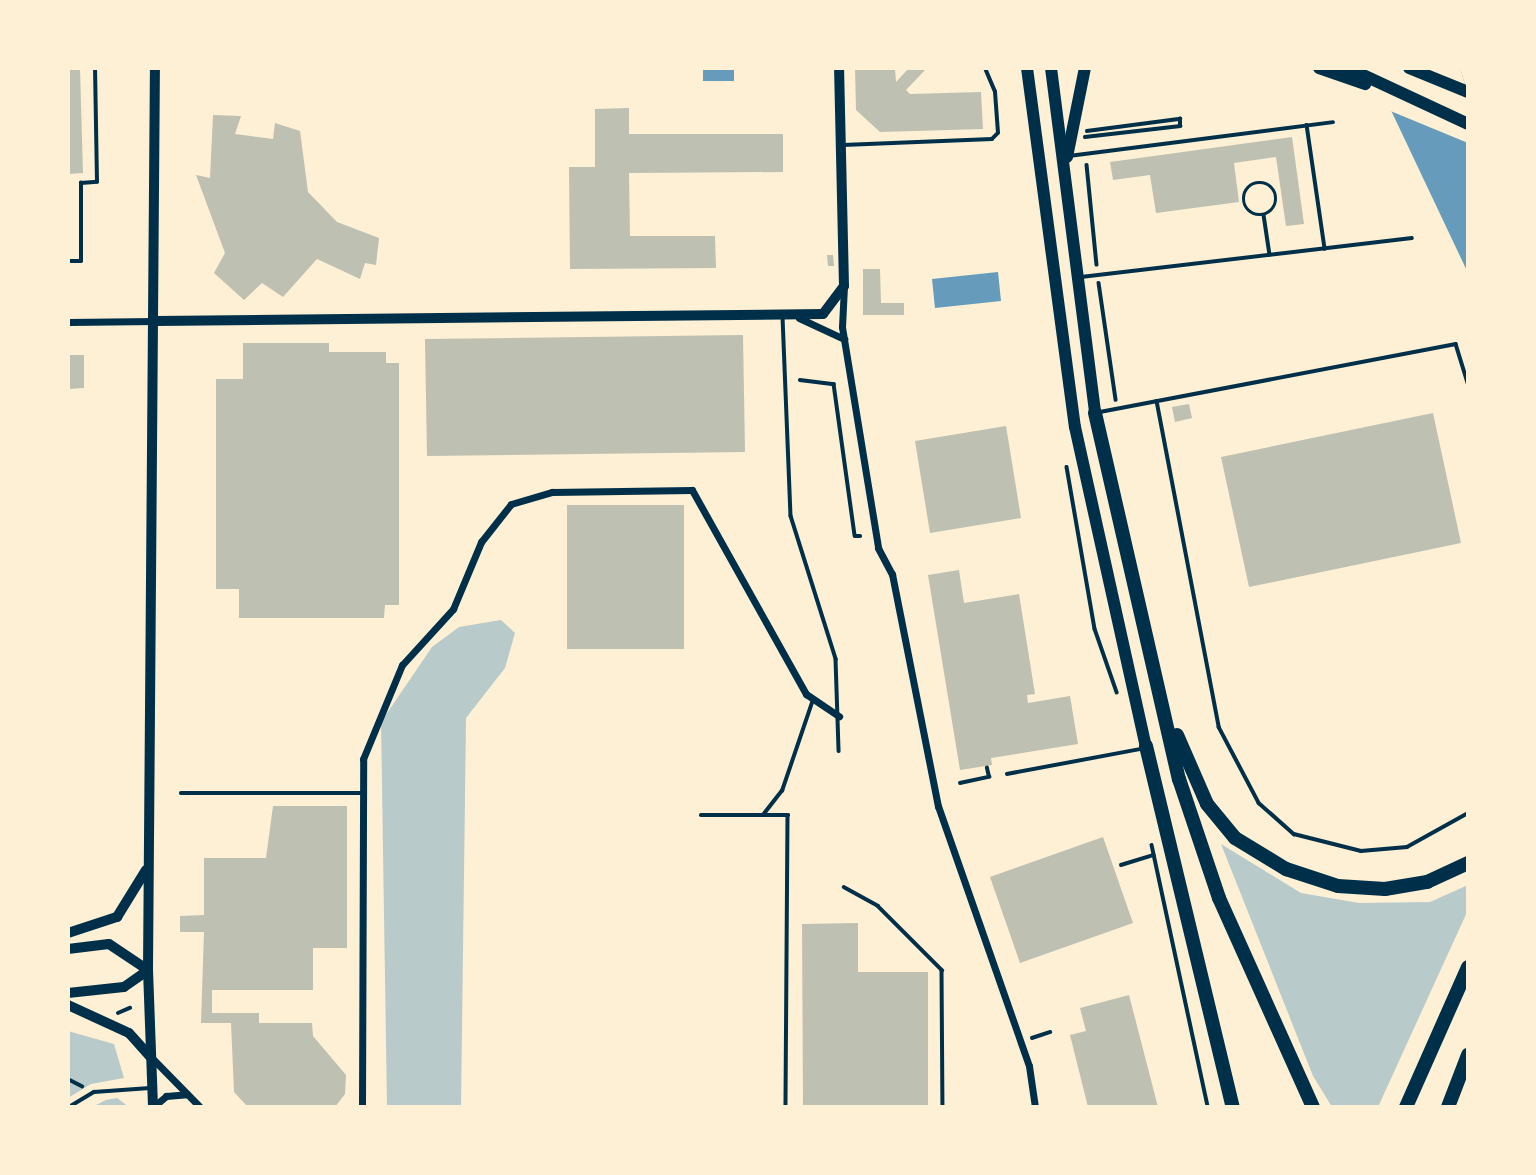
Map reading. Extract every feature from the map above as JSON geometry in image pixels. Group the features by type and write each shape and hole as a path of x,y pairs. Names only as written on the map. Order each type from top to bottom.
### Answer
{"highway":[{"path":"1095,413 1147,648 1180,779 1219,898 1313,1107"},
{"path":"1147,648 1186,761 1207,804 1235,838 1286,869 1338,886 1396,888 1427,882 1468,863"},
{"path":"1146,746 1233,1107"},
{"path":"1405,1107 1468,967"},
{"path":"1448,1107 1468,1055"}],"main road":[{"path":"68,993 113,990 148,970 156,321 155,68"},
{"path":"1027,68 1075,427 1146,746"},
{"path":"1051,68 1067,157 1095,413"},
{"path":"1067,157 1085,68"},
{"path":"1319,68 1425,104"},
{"path":"1348,68 1468,124"},
{"path":"1409,68 1468,92"},
{"path":"68,933 128,907 151,851"}],"street":[{"path":"839,68 845,340 878,548 892,574 938,806 1020,1041 1035,1107"},
{"path":"68,322 799,318 833,308 844,286"},
{"path":"799,318 845,340"},
{"path":"362,1107 363,759 386,693 402,665 453,609 495,519 529,496 620,488 701,495 813,700 839,716"},
{"path":"68,949 109,944 148,970 153,1107"},
{"path":"68,1005 129,1033 200,1107"},
{"path":"153,1107 166,1096 187,1094"}],"lane":[{"path":"68,261 81,261 81,183 97,182 95,68"},
{"path":"842,145 992,139 998,134 995,92 985,68"},
{"path":"1067,157 1333,122"},
{"path":"1307,125 1325,249"},
{"path":"1265,183 1276,194 1273,209 1265,215 1245,206 1244,196 1254,184 1265,183"},
{"path":"1265,215 1270,254"},
{"path":"1079,277 1412,238"},
{"path":"783,317 791,516 836,659 839,751"},
{"path":"1095,413 1457,344 1468,383"},
{"path":"1157,401 1216,715 1259,803 1294,834 1361,851 1407,847 1468,813"},
{"path":"763,815 782,791 813,700"},
{"path":"1007,774 1146,746"},
{"path":"181,793 361,793"},
{"path":"701,815 788,815 786,1107"},
{"path":"844,887 878,906 942,970 943,1107"},
{"path":"69,1107 94,1092 152,1088"}],"path":[{"path":"1077,138 1180,126 1180,119 1085,131"},
{"path":"800,380 834,384 855,536 860,536"},
{"path":"960,783 989,777 986,768"},
{"path":"1121,865 1153,855"},
{"path":"1163,912 1208,1107"},
{"path":"116,1014 130,1008"},
{"path":"1020,1041 1049,1032"}],"shaded area":[{"path":"501,620 515,633 505,668 466,718 461,1107 387,1107 381,722 432,647 459,627"},
{"path":"1221,844 1301,893 1359,903 1430,902 1468,885 1468,910 1378,1107 1332,1107 1313,1076"},
{"path":"68,1031 114,1044 124,1078 91,1084 68,1098"},
{"path":"117,1098 129,1107 92,1107 106,1100"}],"water":[{"path":"703,68 734,68 734,81 703,81"},
{"path":"1371,68 1460,68 1468,94 1468,273"},
{"path":"998,272 1001,301 935,308 932,279"}],"pier":[{"path":"1367,68 1460,68 1468,94 1468,143 1388,110"}],"building":[{"path":"68,68 80,68 83,173 68,174"},
{"path":"855,68 895,68 896,82 909,68 927,68 906,90 910,94 981,92 983,129 880,132 856,110"},
{"path":"629,108 629,134 783,134 783,172 629,173 630,236 715,236 716,268 570,269 569,167 595,167 595,109"},
{"path":"213,115 241,116 235,134 273,139 275,123 300,131 308,192 337,222 379,238 376,265 365,263 360,279 317,259 283,297 262,283 244,300 214,273 225,253 196,175 210,178"},
{"path":"1292,137 1304,224 1286,226 1276,157 1234,163 1239,202 1156,213 1150,175 1113,180 1110,162"},
{"path":"827,255 833,255 834,266 828,266"},
{"path":"863,269 880,269 881,303 904,303 904,315 863,315"},
{"path":"743,335 745,452 427,456 425,339"},
{"path":"243,343 329,343 329,352 386,352 386,363 399,363 399,605 385,605 384,618 239,618 239,589 216,589 216,379 243,379"},
{"path":"68,355 84,355 84,388 68,389"},
{"path":"1189,404 1192,418 1175,422 1172,407"},
{"path":"1433,413 1461,543 1249,587 1221,457"},
{"path":"1006,426 1021,518 930,533 915,441"},
{"path":"567,505 684,505 684,649 567,649"},
{"path":"959,570 964,603 1019,594 1035,694 1027,695 1028,703 1070,696 1078,744 991,758 992,765 960,770 928,575"},
{"path":"273,806 347,806 347,948 313,948 313,990 212,990 212,1013 259,1013 259,1023 312,1023 313,1036 346,1075 345,1094 335,1107 248,1107 234,1092 231,1023 201,1023 204,932 180,932 180,916 204,915 204,858 266,858"},
{"path":"1103,837 1133,923 1020,963 990,877"},
{"path":"858,923 858,972 928,972 928,1106 803,1107 802,924"},
{"path":"1129,995 1158,1107 1088,1107 1070,1035 1086,1031 1080,1008"}]}
